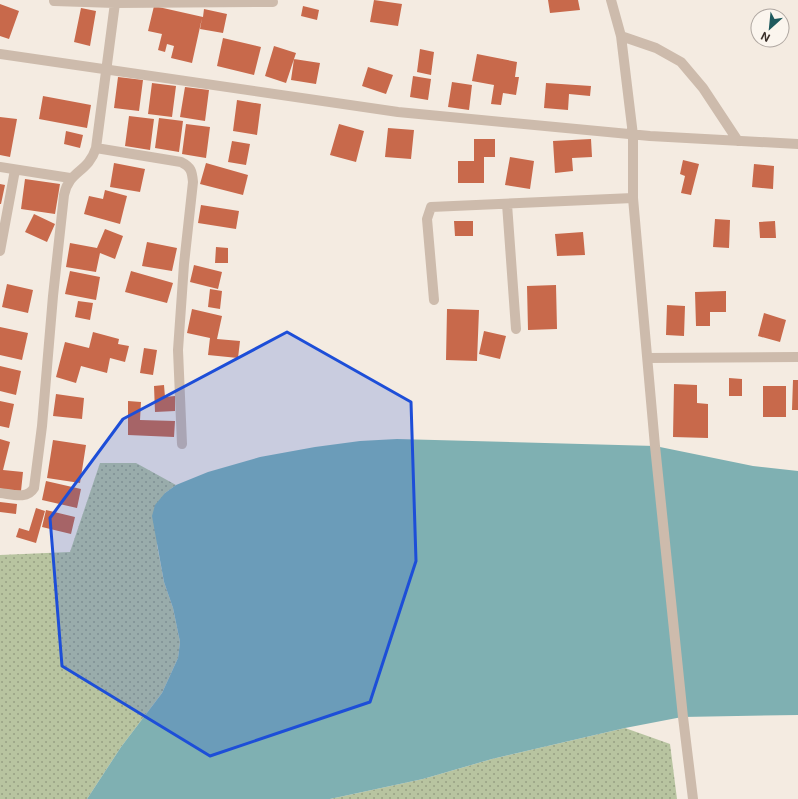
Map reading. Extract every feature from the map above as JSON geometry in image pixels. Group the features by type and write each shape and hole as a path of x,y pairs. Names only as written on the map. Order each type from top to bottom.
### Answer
{"street":[{"path":"611,0 621,36 633,134 633,198 655,446 682,710 693,799"},
{"path":"54,1 115,3 273,2"},
{"path":"0,493 25,496 34,488 42,426 53,296 64,195 70,178 89,163 96,148 115,3"},
{"path":"621,36 656,48 681,62 703,88 738,141"},
{"path":"0,54 398,112 633,134 798,144"},
{"path":"96,148 181,162 187,164 191,169 193,182 184,264 178,350 182,444"},
{"path":"0,167 70,178"},
{"path":"0,251 15,170"},
{"path":"434,300 427,219 431,207 633,198"},
{"path":"507,204 516,328"},
{"path":"648,358 798,356"}],"highlighted area":[{"path":"287,332 411,402 416,561 370,702 210,756 62,666 50,518 123,419"}],"green space":[{"path":"100,463 136,463 176,485 165,493 157,545 164,582 173,608 180,642 178,658 162,693 121,747 87,799 0,799 0,555 70,552"},
{"path":"625,728 670,744 677,799 330,799 423,779 492,759"}],"water":[{"path":"397,439 655,446 753,466 798,471 798,715 682,717 625,728 492,759 423,779 330,799 87,799 121,747 162,693 178,658 180,642 173,608 164,582 152,516 155,505 165,493 176,485 208,472 260,457 360,441"}],"building":[{"path":"374,0 402,4 398,26 370,22"},
{"path":"548,0 578,0 580,10 550,13"},
{"path":"0,4 19,11 9,39 0,36"},
{"path":"154,6 203,17 204,9 227,14 223,33 200,29 202,18 192,63 171,58 174,46 167,44 165,52 158,50 162,34 148,31"},
{"path":"303,6 319,10 317,20 301,16"},
{"path":"81,8 96,11 90,46 74,42"},
{"path":"223,38 261,47 254,75 217,66"},
{"path":"274,46 296,53 286,83 265,76"},
{"path":"420,49 434,52 431,75 417,72"},
{"path":"477,54 517,62 515,77 519,77 516,95 503,93 501,105 491,104 494,85 472,81"},
{"path":"294,59 320,63 316,84 291,80"},
{"path":"368,67 393,75 386,94 362,86"},
{"path":"413,76 431,79 428,100 410,97"},
{"path":"118,77 143,80 139,111 114,108"},
{"path":"452,82 472,85 469,110 448,107"},
{"path":"152,83 176,86 172,117 148,114"},
{"path":"546,83 591,86 590,96 569,94 568,110 544,108"},
{"path":"185,87 209,90 205,121 180,117"},
{"path":"43,96 91,105 87,128 39,119"},
{"path":"237,100 261,104 257,135 233,131"},
{"path":"129,116 154,119 150,150 125,146"},
{"path":"0,117 17,119 10,157 0,155"},
{"path":"159,118 183,121 179,152 155,148"},
{"path":"186,124 210,127 206,158 182,154"},
{"path":"339,124 364,131 356,162 330,155"},
{"path":"388,128 414,130 411,159 385,157"},
{"path":"66,131 83,135 80,148 64,144"},
{"path":"474,139 495,139 495,157 484,157 484,183 458,183 458,161 474,161"},
{"path":"591,139 592,157 572,158 573,171 555,173 553,141"},
{"path":"232,141 250,144 246,165 228,162"},
{"path":"510,157 534,161 530,189 505,185"},
{"path":"683,160 699,164 691,195 681,193 685,176 680,174"},
{"path":"114,163 145,169 140,192 110,187"},
{"path":"206,163 248,175 243,195 200,184"},
{"path":"754,164 774,166 773,189 752,187"},
{"path":"25,179 60,184 55,214 21,209"},
{"path":"0,184 5,185 1,204 0,204"},
{"path":"105,190 127,196 120,224 84,214 89,196 103,199"},
{"path":"201,205 239,211 236,229 198,223"},
{"path":"34,214 55,224 47,242 25,232"},
{"path":"715,219 730,220 729,248 713,247"},
{"path":"454,221 473,221 473,236 455,236"},
{"path":"775,221 776,238 760,238 759,222"},
{"path":"105,229 123,236 115,259 100,253 96,272 66,267 70,243 97,248"},
{"path":"583,232 585,255 557,256 555,234"},
{"path":"147,242 177,248 172,271 142,266"},
{"path":"216,247 228,248 228,263 215,263"},
{"path":"194,265 222,272 218,289 190,282"},
{"path":"70,271 100,277 96,300 65,294"},
{"path":"131,271 173,283 167,303 125,292"},
{"path":"7,284 33,290 28,313 2,307"},
{"path":"556,285 557,329 528,330 527,286"},
{"path":"210,289 222,291 220,309 208,307"},
{"path":"726,291 726,312 710,312 710,326 696,326 695,292"},
{"path":"78,301 93,303 90,320 75,317"},
{"path":"667,305 685,306 684,336 666,335"},
{"path":"192,309 222,316 217,339 240,341 238,358 208,355 210,338 187,333"},
{"path":"447,309 479,310 477,361 446,360"},
{"path":"764,313 786,320 780,342 758,336"},
{"path":"0,327 28,333 22,360 0,355"},
{"path":"484,331 506,336 500,359 479,354"},
{"path":"93,332 119,339 118,344 129,346 125,362 110,358 107,373 81,366 76,383 56,377 65,342 89,348"},
{"path":"144,348 157,350 153,375 140,373"},
{"path":"0,366 21,371 16,395 0,391"},
{"path":"729,378 742,379 742,396 729,396"},
{"path":"793,380 798,380 798,410 792,410"},
{"path":"674,384 697,385 697,403 708,404 708,438 673,437"},
{"path":"164,385 165,397 175,396 175,411 155,412 154,386"},
{"path":"763,386 786,386 786,417 763,417"},
{"path":"56,394 84,398 82,419 53,416"},
{"path":"0,401 14,404 9,428 0,426"},
{"path":"128,401 141,402 140,420 175,421 174,437 128,435"},
{"path":"0,439 10,442 3,470 23,472 21,491 0,489"},
{"path":"53,440 86,445 80,483 47,478"},
{"path":"46,481 81,489 77,508 42,500"},
{"path":"0,502 17,504 16,514 0,512"},
{"path":"36,508 45,511 36,543 16,537 19,528 29,531"},
{"path":"46,510 75,517 71,534 42,527"}]}
